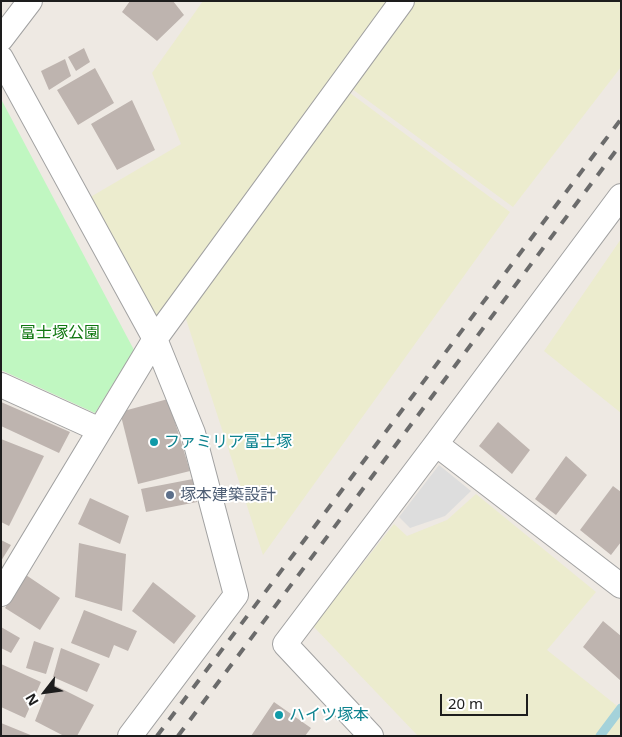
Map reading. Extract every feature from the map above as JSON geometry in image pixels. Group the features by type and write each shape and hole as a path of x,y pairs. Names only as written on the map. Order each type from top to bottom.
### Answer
{"street":[{"path":"1,39 30,1"},
{"path":"1,594 155,339 402,1"},
{"path":"1,58 155,339 193,433 236,595 130,736"},
{"path":"371,736 285,644 621,196"},
{"path":"1,385 100,430"},
{"path":"436,444 621,586"}],"green space":[{"path":"203,1 394,1 154,326 87,199 181,144 152,73"},
{"path":"412,1 621,1 621,67 513,207 348,86"},
{"path":"346,90 510,212 263,555 184,313"},
{"name":"富士塚公園","path":"1,99 134,350 95,413 1,370"},
{"path":"621,239 621,413 544,351"},
{"path":"476,494 596,592 547,650 621,709 621,736 418,736 313,626 394,524 407,536 447,520"}],"shaded area":[{"path":"439,465 471,491 445,516 410,528 399,517"}],"building":[{"path":"130,1 173,1 184,15 157,41 122,12"},
{"path":"84,48 90,62 76,71 68,57"},
{"path":"65,59 71,76 49,90 41,71"},
{"path":"95,68 114,103 78,125 57,90"},
{"path":"132,100 155,150 117,170 91,124"},
{"name":"ファミリア富士塚","path":"168,399 190,471 138,484 120,412"},
{"path":"1,402 70,432 59,453 1,426"},
{"path":"498,422 530,450 512,474 479,446"},
{"path":"1,439 44,456 9,526 1,522"},
{"path":"566,456 587,475 556,515 535,499"},
{"path":"193,479 197,502 146,512 141,489"},
{"path":"613,486 621,492 621,542 611,555 580,530"},
{"path":"90,498 129,516 120,544 78,524"},
{"path":"1,540 11,545 1,561"},
{"path":"79,543 126,554 122,611 75,597"},
{"path":"26,575 60,598 40,630 5,608"},
{"path":"153,582 196,616 174,644 132,611"},
{"path":"84,610 137,631 128,651 114,645 109,658 71,643"},
{"path":"603,621 621,636 621,681 583,647"},
{"path":"1,627 20,638 11,653 1,648"},
{"path":"34,641 54,648 46,674 26,668"},
{"path":"61,648 100,664 87,692 53,677"},
{"path":"1,664 41,682 25,718 1,707"},
{"path":"50,683 94,705 77,736 64,736 35,721"},
{"name":"ハイツ塚本","path":"274,702 311,728 305,736 251,736"},
{"path":"1,723 33,736 1,736"}],"waterway":[{"path":"600,736 621,708"}],"railway":[{"path":"157,736 621,119"},
{"path":"178,736 621,144"}],"place":[{"name":"ファミリア富士塚","path":"154,442"},
{"name":"塚本建築設計","path":"170,495"},
{"name":"ハイツ塚本","path":"279,715"}]}
